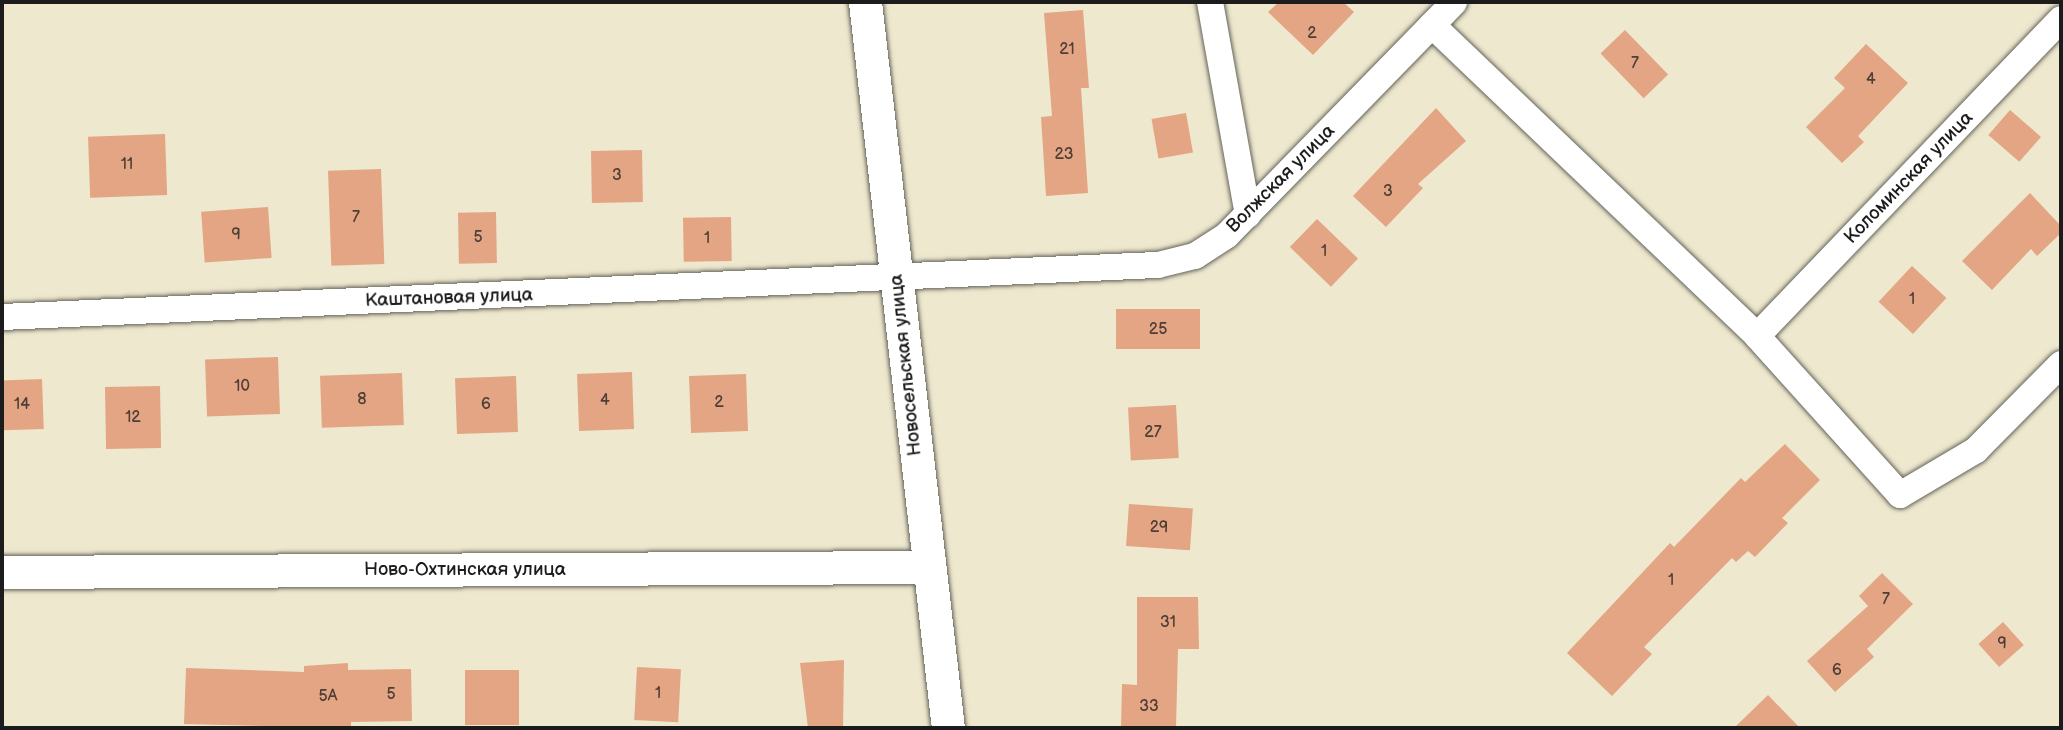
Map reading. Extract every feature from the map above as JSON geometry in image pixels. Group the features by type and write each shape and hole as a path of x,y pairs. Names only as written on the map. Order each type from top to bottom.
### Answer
{"street":[{"name":"Новосельская улица","path":"865,2 948,728"},
{"path":"1210,2 1248,215"},
{"name":"Волжская улица","path":"896,279 1158,265 1195,256 1248,215 1454,2"},
{"name":"Коломинская улица","path":"1757,336 2061,19"},
{"path":"1432,25 1757,336 1900,495 1976,450 2061,364"},
{"name":"Каштановая улица","path":"2,317 896,279"},
{"name":"Ново-Охтинская улица","path":"2,572 929,567"}],"building":[{"path":"1279,2 1343,2 1354,12 1313,55 1268,12"},
{"path":"1083,10 1089,88 1081,88 1088,193 1046,196 1041,117 1052,116 1044,13"},
{"path":"1625,30 1668,75 1644,98 1601,54"},
{"path":"1866,44 1908,83 1858,136 1864,142 1842,163 1806,127 1845,88 1834,78"},
{"path":"1436,108 1466,141 1418,184 1423,188 1386,227 1353,196"},
{"path":"2010,110 2041,137 2019,162 1988,135"},
{"path":"1186,113 1193,152 1158,158 1152,119"},
{"path":"165,134 167,195 90,198 88,137"},
{"path":"642,150 643,202 592,203 591,151"},
{"path":"381,169 384,264 331,266 328,171"},
{"path":"2030,193 2061,226 2061,233 2037,256 2031,249 1992,290 1962,261"},
{"path":"268,207 272,258 205,263 201,212"},
{"path":"496,212 497,263 459,264 458,213"},
{"path":"731,217 732,261 684,262 683,218"},
{"path":"1317,219 1358,259 1331,287 1290,247"},
{"path":"1912,266 1946,298 1913,334 1879,302"},
{"path":"1116,309 1200,309 1200,349 1116,349"},
{"path":"278,357 280,414 207,417 205,360"},
{"path":"632,372 634,429 579,431 577,374"},
{"path":"402,373 404,425 322,428 320,376"},
{"path":"746,374 748,431 691,433 689,376"},
{"path":"516,376 518,432 457,434 455,378"},
{"path":"42,379 44,429 4,430 2,380"},
{"path":"160,386 161,448 106,449 105,387"},
{"path":"1176,405 1179,458 1131,460 1128,408"},
{"path":"1785,444 1820,480 1782,518 1788,523 1755,557 1748,551 1736,562 1732,558 1644,647 1652,654 1612,696 1567,653 1670,543 1674,547 1741,478 1745,482"},
{"path":"1129,504 1193,508 1190,550 1126,546"},
{"path":"1882,573 1913,604 1867,649 1874,657 1835,692 1807,661 1868,606 1859,596"},
{"path":"1137,597 1198,597 1199,649 1178,649 1176,728 1121,728 1122,684 1137,685"},
{"path":"2003,622 2024,645 1999,667 1978,644"},
{"path":"844,660 843,728 808,728 800,663"},
{"path":"348,663 348,670 411,669 412,721 351,722 351,728 184,724 186,668 304,672 304,666"},
{"path":"637,667 681,669 678,722 634,720"},
{"path":"465,670 519,670 519,725 465,725"},
{"path":"1768,695 1800,728 1734,728"}]}
